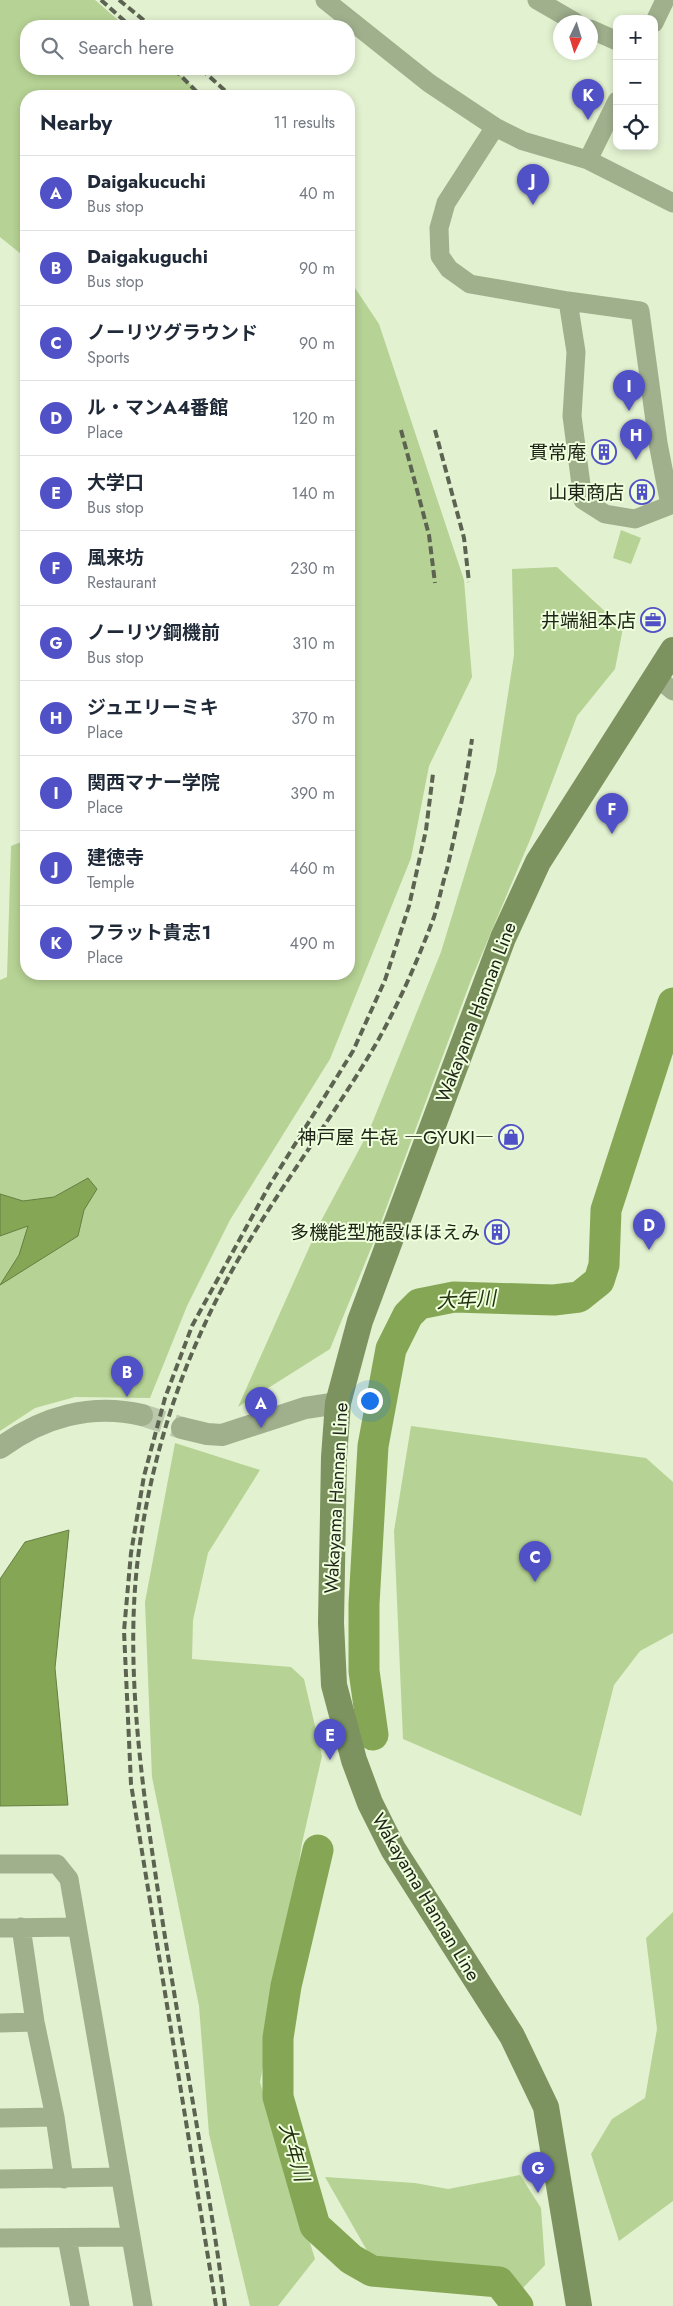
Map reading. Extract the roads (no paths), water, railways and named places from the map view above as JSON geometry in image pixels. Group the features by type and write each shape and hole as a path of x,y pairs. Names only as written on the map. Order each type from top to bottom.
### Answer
{"main road":[{"name":"Wakayama Hannan Line","path":"579,2306 546,2107 512,2036 393,1848 370,1803 354,1760 334,1685 331,1604 334,1457 338,1402 360,1321 503,938 538,862 665,685 673,650"}],"street":[{"path":"325,0 350,20"},
{"path":"538,0 563,15"},
{"path":"658,15 665,0"},
{"path":"355,24 429,83 495,127 523,141 588,160 673,203"},
{"path":"598,33 613,39"},
{"path":"588,160 615,105"},
{"path":"495,127 446,203 439,228 440,256 449,269 470,284 640,311 658,443 672,504 634,519 605,514 584,500 572,416 576,352 568,301"},
{"path":"182,1428 207,1434 222,1435 305,1408 338,1402"},
{"path":"0,1448 55,1418 96,1410 126,1411 142,1415"},
{"path":"0,1864 57,1864 68,1879 143,2306"},
{"path":"0,1928 76,1927"},
{"path":"22,1928 35,2022 64,2179"},
{"path":"0,2022 35,2022"},
{"path":"0,2118 54,2117"},
{"path":"0,2179 121,2177"},
{"path":"0,2238 131,2237"},
{"path":"67,2238 80,2306"}],"waterway":[{"name":"大年川","path":"373,1735 364,1671 364,1604 373,1446 391,1349 408,1315 419,1304 454,1297 554,1300 579,1297 599,1281 604,1265 606,1210 673,1003"},
{"name":"大年川","path":"318,1850 286,1986 278,2038 278,2097 315,2226 351,2259 372,2271 499,2282 518,2306"}],"tunnel":[{"path":"142,1415 182,1428"}],"railway":[{"path":"101,0 123,20"},
{"path":"119,0 144,20"},
{"path":"180,75 195,90"},
{"path":"208,75 224,90"},
{"path":"401,430 429,535 435,583"},
{"path":"435,430 464,538 469,582"},
{"path":"225,2306 162,1919 143,1787 136,1707 133,1627 135,1588 143,1522 155,1465 171,1409 191,1354 220,1293 259,1224 367,1059 404,990 420,953 434,917 447,869 472,739"},
{"path":"216,2306 131,1784 124,1631 131,1553 144,1476 165,1398 192,1326 269,1186 353,1051 385,980 409,906 426,830 433,774"}],"place":[{"name":"フラット貴志１","path":"588,120"},
{"name":"建徳寺","path":"533,205"},
{"name":"関西マナー学院","path":"629,411"},
{"name":"貫常庵","path":"604,452"},
{"name":"ジュエリーミキ","path":"636,460"},
{"name":"山東商店","path":"642,492"},
{"name":"井端組本店","path":"653,620"},
{"name":"風来坊","path":"612,834"},
{"name":"神戸屋 牛㐂 ―GYUKI―","path":"511,1137"},
{"name":"多機能型施設ほほえみ","path":"497,1232"},
{"name":"ル・マンA4番館","path":"649,1250"},
{"name":"Daigakuguchi","path":"127,1397"},
{"name":"Daigakucuchi","path":"261,1428"},
{"name":"ノーリツグラウンド","path":"535,1582"},
{"name":"大学口","path":"330,1760"},
{"name":"ノーリツ鋼機前","path":"538,2193"}]}
